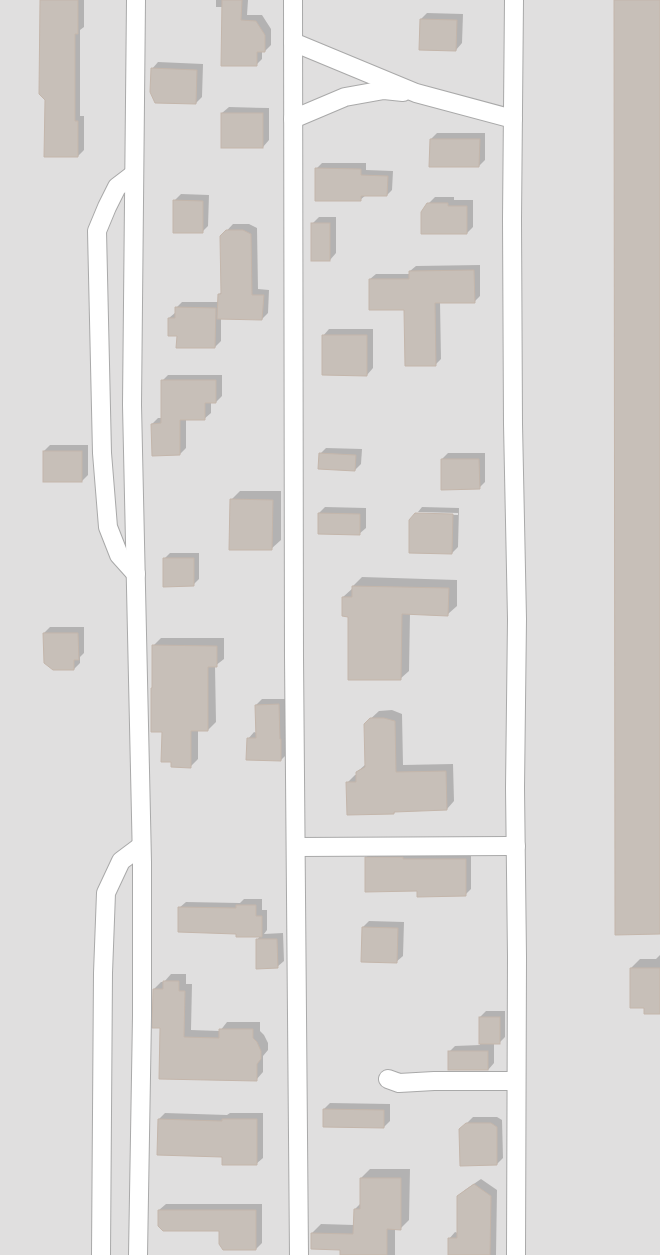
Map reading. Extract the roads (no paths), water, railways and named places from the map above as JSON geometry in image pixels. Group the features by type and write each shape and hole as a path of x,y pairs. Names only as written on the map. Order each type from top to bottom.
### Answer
{"street":[{"path":"136,0 132,405 141,846 142,1016 138,1255"},
{"path":"293,0 294,657 299,1255"},
{"path":"514,0 512,227 513,424 517,619 516,1255"},
{"path":"293,42 416,93 513,119"},
{"path":"293,119 345,97 384,90 416,93"},
{"path":"134,174 117,187 107,206 97,231 102,453 108,527 119,555 136,574"},
{"path":"101,1255 103,973 106,893 121,861 141,846"},
{"path":"296,847 516,846"},
{"path":"388,1078 399,1083 434,1081 516,1081"}]}
